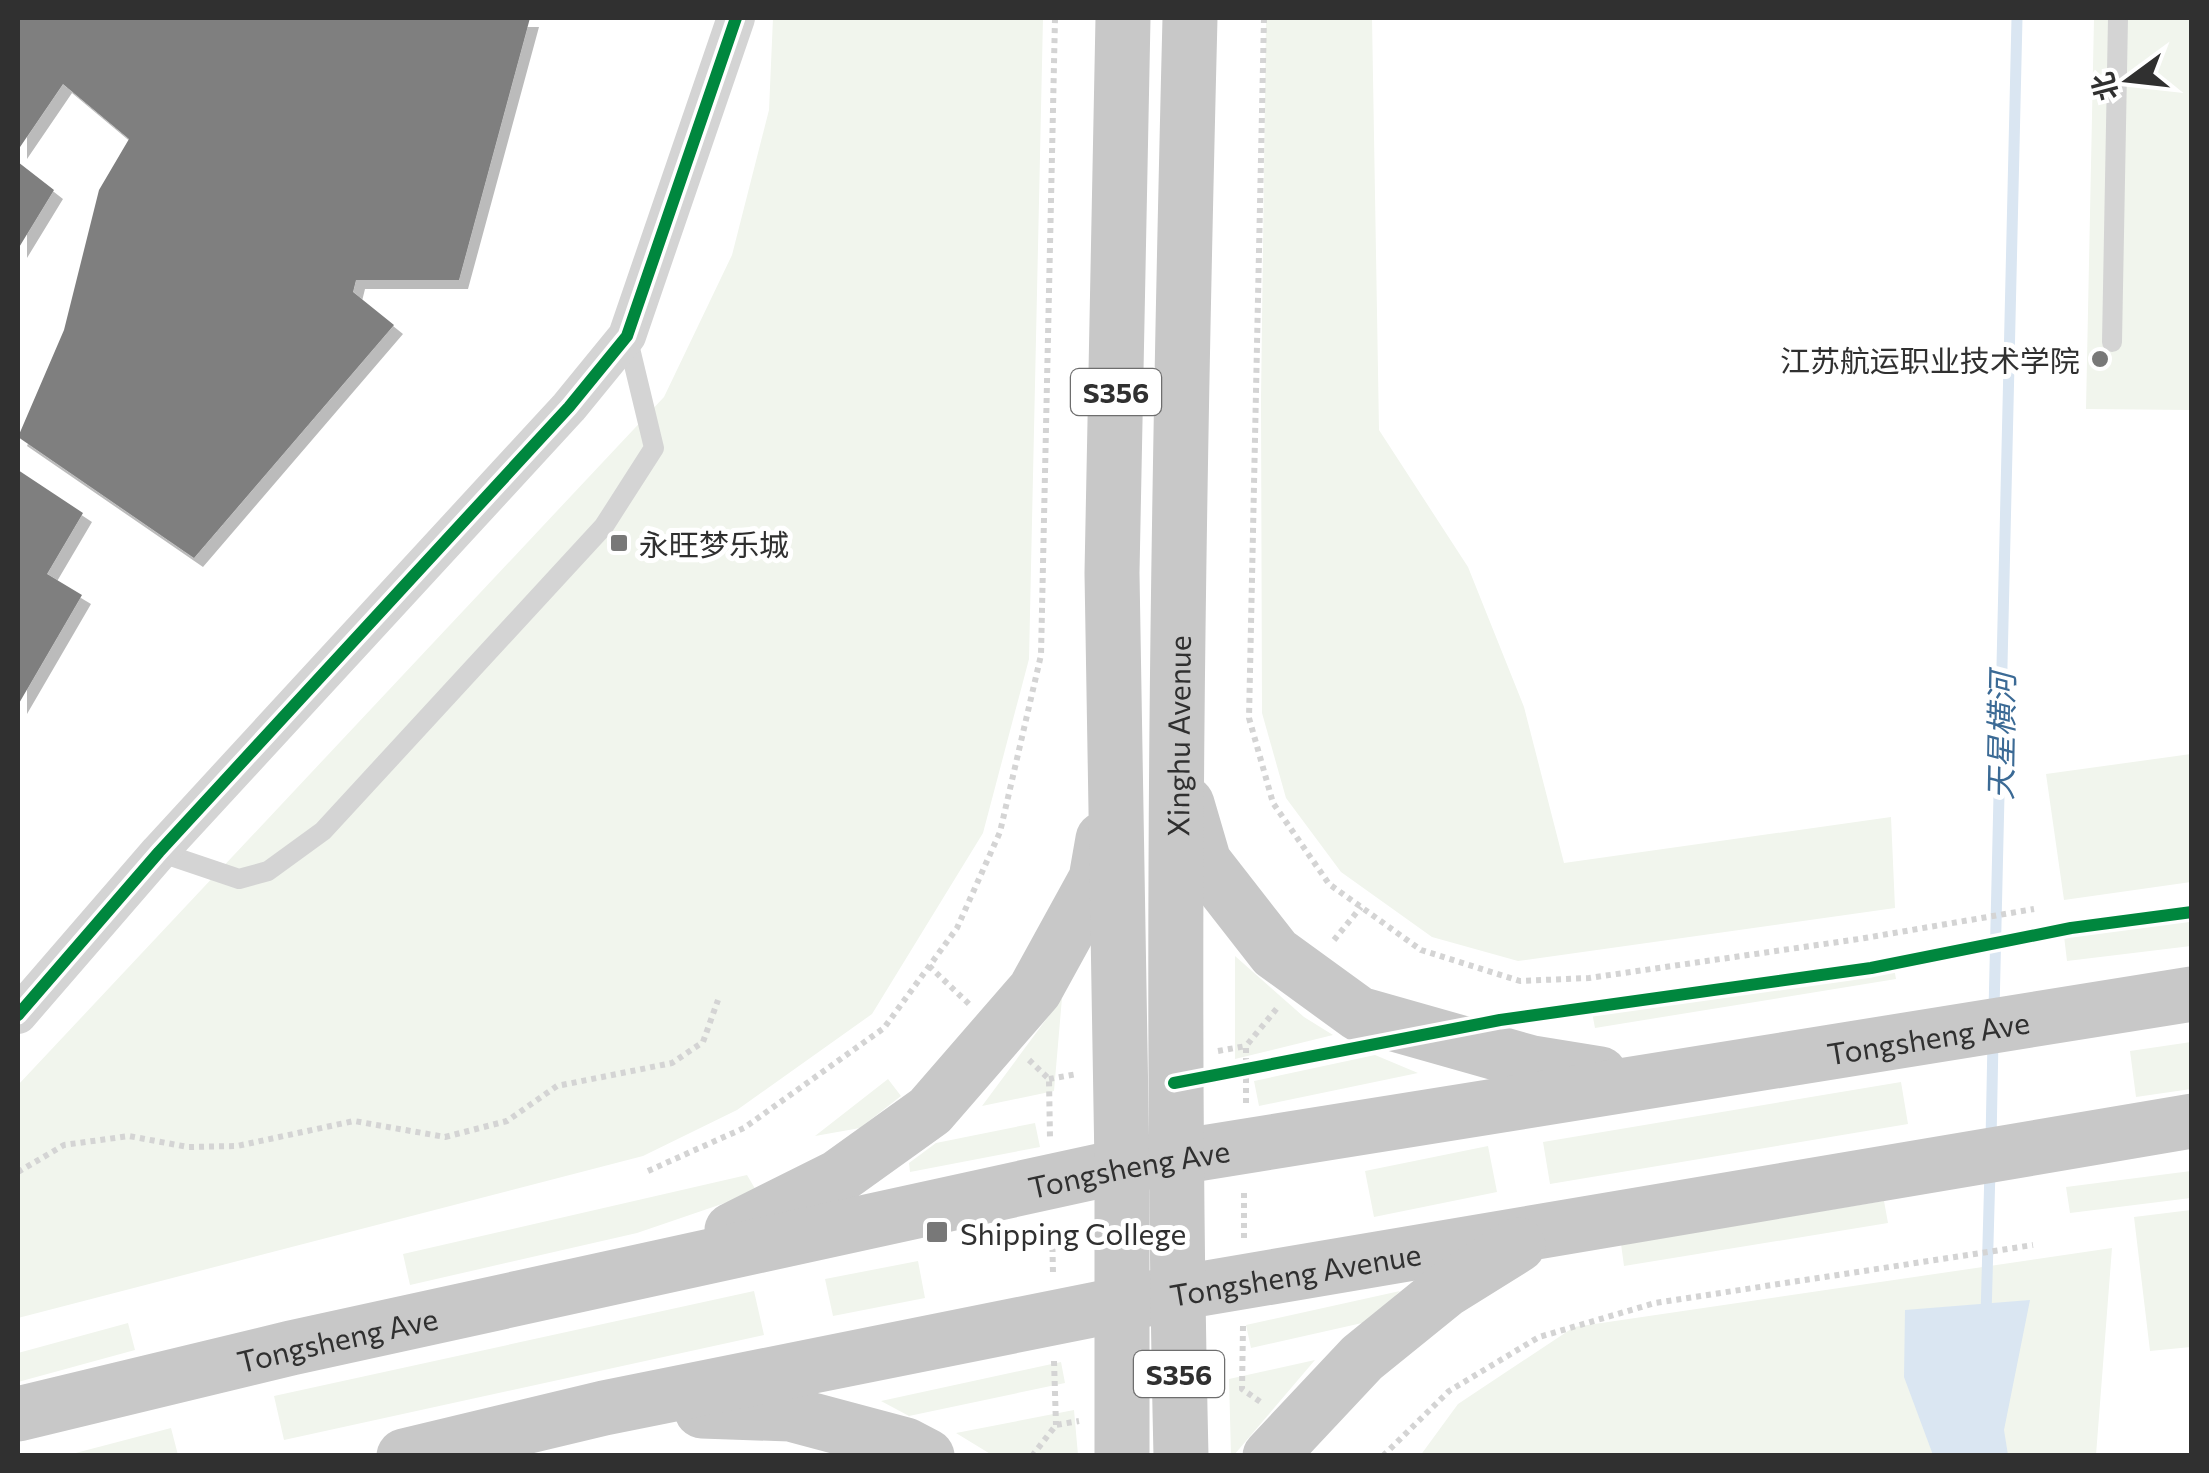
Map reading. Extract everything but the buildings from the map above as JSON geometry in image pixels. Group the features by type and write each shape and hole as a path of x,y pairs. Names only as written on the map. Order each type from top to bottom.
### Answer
{"main road":[{"name":"Xinghu Avenue","path":"1124,18 1112,573 1115,767 1148,1162 1177,1293 1181,1456"},
{"name":"Xinghu Avenue","path":"1122,1456 1121,1307 1148,1162 1174,1083 1175,760 1190,18"},
{"path":"1175,760 1204,862 1275,953 1359,1014 1532,1063 1648,1081"},
{"path":"584,1283 716,1238 751,1221 838,1177 930,1110 1035,990 1096,880 1115,767"},
{"name":"Tongsheng Ave","path":"18,1414 291,1348 1148,1162 2192,994"},
{"name":"Tongsheng Avenue","path":"404,1456 604,1408 1177,1293 2192,1121"},
{"path":"1270,1456 1362,1358 1446,1290 1541,1230"},
{"path":"604,1408 790,1414 906,1445 927,1456"}],"street":[{"path":"18,1015 159,852 569,407 627,336 736,18"}],"lane":[{"path":"2112,342 2118,18"},
{"path":"159,852 240,879 268,871 322,831 604,526 654,448 627,336"}],"path":[{"path":"648,1171 744,1128 884,1028 957,928 1000,832 1041,655 1055,18"},
{"path":"1264,18 1248,718 1273,803 1329,884 1420,950 1520,981 1589,978 2034,909"},
{"path":"18,1172 64,1145 130,1136 188,1147 237,1146 354,1122 446,1137 507,1121 557,1086 672,1063 703,1042 718,1000"},
{"path":"1174,1083 1264,1066"},
{"path":"1383,1456 1449,1391 1539,1336 1655,1303 2032,1246"}],"shaded area":[{"path":"773,18 1043,18 1029,659 983,833 872,1014 737,1110 643,1156 18,1318 18,1085 664,397 732,255 769,110"},
{"path":"1266,18 1372,18 1379,430 1468,567 1524,707 1564,863 1891,817 1895,908 1518,961 1432,937 1341,872 1286,798 1262,713"},
{"path":"2094,18 2191,18 2191,410 2086,409"},
{"path":"2191,754 2191,882 2064,900 2046,774"},
{"path":"2191,920 2191,946 2067,961 2064,936"},
{"path":"1235,956 1304,1017 1333,1035 1235,1059"},
{"path":"1892,957 1896,979 1595,1028 1591,1007"},
{"path":"1062,998 1054,1091 982,1106"},
{"path":"2191,1042 2191,1089 2136,1097 2130,1051"},
{"path":"1375,1055 1418,1073 1259,1106 1254,1081"},
{"path":"888,1079 901,1096 860,1128 815,1136"},
{"path":"1901,1082 1908,1124 1550,1184 1543,1142"},
{"path":"1035,1123 1040,1147 910,1172 909,1163 936,1143"},
{"path":"1488,1146 1497,1192 1374,1217 1365,1171"},
{"path":"2191,1171 2191,1198 2070,1213 2066,1187"},
{"path":"747,1175 757,1192 637,1233 410,1285 403,1254"},
{"path":"1884,1201 1888,1223 1624,1266 1621,1244"},
{"path":"2191,1210 2191,1347 2150,1351 2134,1217"},
{"path":"2112,1248 2096,1455 1420,1456 1458,1404 1574,1327"},
{"path":"918,1261 925,1298 833,1316 825,1279"},
{"path":"754,1291 764,1335 284,1440 274,1396"},
{"path":"1400,1291 1371,1321 1251,1348 1246,1325"},
{"path":"2030,1300 2004,1430 2008,1455 1933,1455 1904,1377 1905,1310"},
{"path":"128,1323 135,1350 18,1382 18,1353"},
{"path":"1315,1360 1234,1455 1231,1455 1229,1379"},
{"path":"1061,1362 1065,1383 909,1416 881,1401"},
{"path":"1074,1410 1078,1455 992,1455 956,1433"},
{"path":"171,1428 178,1455 68,1455"}],"waterway":[{"name":"天星横河","path":"1994,1011 2017,18"},
{"name":"天星横河","path":"1991,1141 1993,1040"},
{"name":"天星横河","path":"1986,1316 1990,1170"}],"cycle path":[{"path":"18,1015 159,852 569,407 627,336 736,18"},
{"path":"1174,1083 1500,1020 1871,968 2071,928 2192,912"}],"place":[{"name":"江苏航运职业技术学院","path":"2100,359"},
{"name":"永旺梦乐城","path":"619,543"},
{"name":"Shipping College","path":"937,1232"}]}
